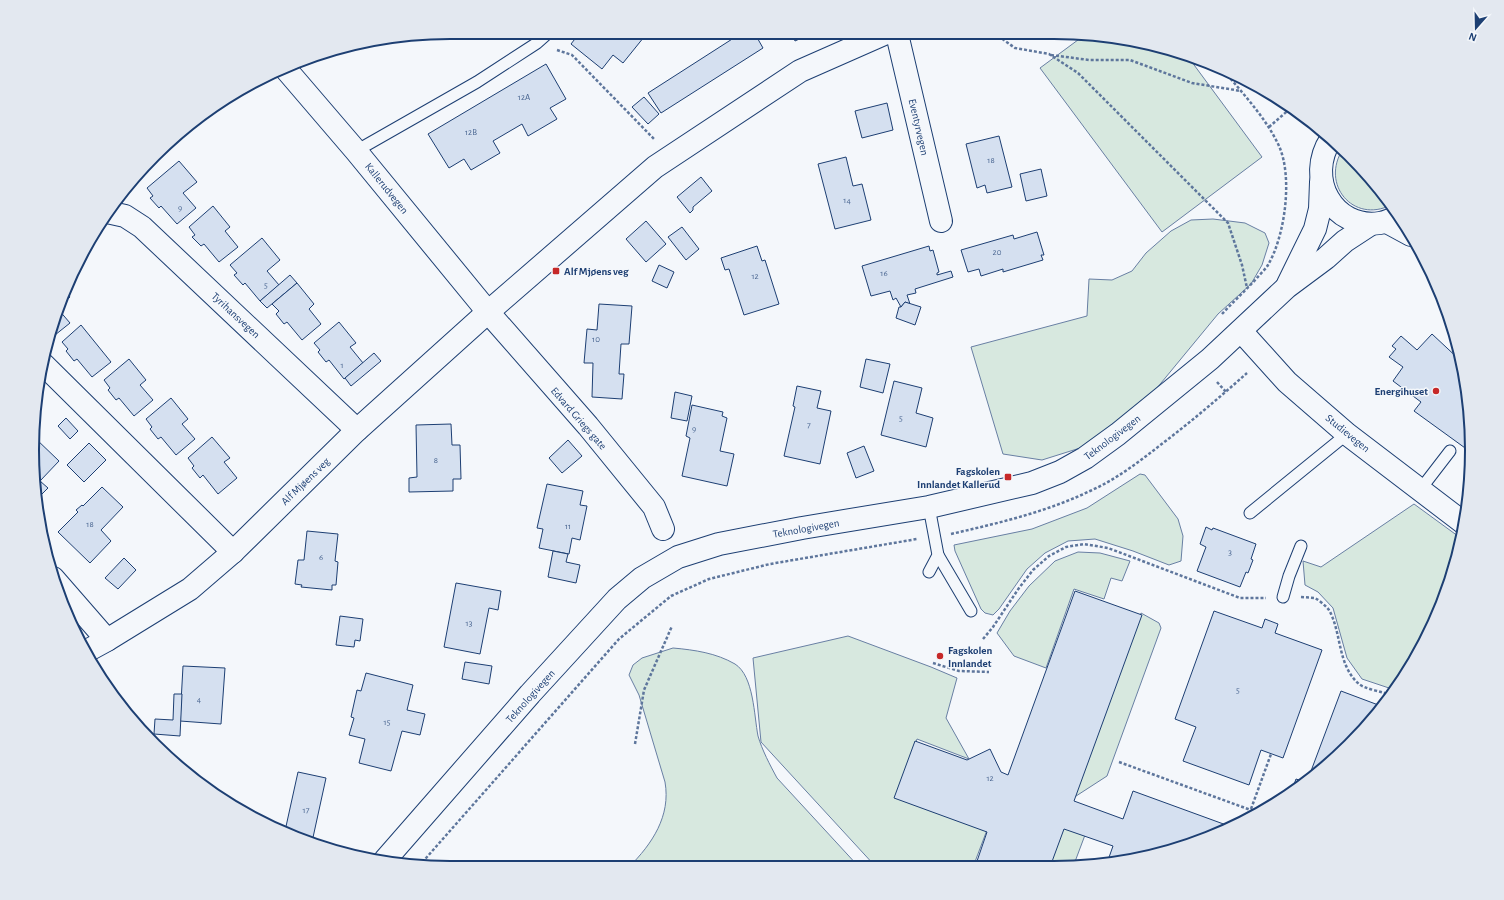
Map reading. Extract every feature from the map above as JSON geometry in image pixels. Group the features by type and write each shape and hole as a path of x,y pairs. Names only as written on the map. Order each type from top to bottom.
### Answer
{"street":[{"name":"Alf Mjøens veg","path":"90,649 190,588 233,552 357,430 488,312 655,167 800,71 873,39"},
{"name":"Eventyrvegen","path":"898,39 941,221"},
{"name":"Kallerudvegen","path":"288,72 356,151 488,312"},
{"name":"Teknologivegen","path":"1287,287 1315,229 1320,209 1320,170 1327,148"},
{"path":"1321,182 1328,199 1339,212 1354,220 1386,220 1400,228"},
{"name":"Tyrihansvegen","path":"114,214 125,216 142,227 357,430"},
{"name":"Teknologivegen","path":"389,856 530,694 617,599 642,578 678,557 719,544 802,528 928,507 1032,483 1060,472 1085,458 1118,434 1210,359 1287,287 1326,258 1345,241 1386,220"},
{"name":"Edvard Griegs gate","path":"488,312 588,426 654,507 663,529"},
{"name":"Studievegen","path":"1241,331 1287,382 1347,434 1459,519"},
{"path":"47,368 233,552"},
{"path":"64,591 107,640"}],"lane":[{"path":"356,151 477,82 542,39"},
{"path":"1250,513 1347,434"},
{"path":"1420,490 1450,451"},
{"path":"928,507 938,555 971,611"},
{"path":"1283,597 1289,576 1302,546"},
{"path":"929,572 938,555"}],"path":[{"path":"1002,39 1015,48 1049,54 1089,60 1130,60 1192,83 1240,91"},
{"path":"537,43 572,56 671,156"},
{"path":"1049,54 1078,73 1228,223 1242,265 1247,288"},
{"path":"1220,315 1267,266 1277,246 1283,220 1286,196 1284,168 1280,147 1269,127 1230,78"},
{"path":"1269,127 1287,112"},
{"path":"424,860 619,639 671,596 709,579 770,564 934,536 1005,522 1054,507 1091,491 1130,468 1185,426 1226,392 1264,356"},
{"path":"1213,377 1226,392"},
{"path":"983,639 993,627 1019,588 1034,570 1049,556 1066,547 1084,544 1108,548 1240,598 1315,598 1328,610 1335,627 1343,661 1350,674 1360,685 1385,693"},
{"path":"635,744 644,690 672,626"},
{"path":"933,663 960,671 989,672"},
{"path":"1119,762 1251,809 1271,754"}],"shaded area":[{"path":"1078,40 1134,47 1160,53 1193,64 1262,157 1162,232 1040,68"},
{"path":"1340,155 1363,179 1385,207 1377,209 1364,209 1353,205 1344,197 1338,187 1335,175 1337,162"},
{"path":"1213,219 1245,223 1265,233 1269,243 1262,265 1251,284 1218,314 1147,400 1096,443 1042,460 1003,454 971,347 1087,316 1089,279 1112,280 1132,271 1146,253 1171,231 1191,220"},
{"path":"1140,474 1145,475 1178,519 1183,536 1181,561 1169,565 1133,551 1095,539 1068,541 1045,553 1027,569 999,609 993,615 985,613 981,609 955,551 954,545 1032,529 1087,508"},
{"path":"1414,504 1456,535 1451,556 1434,607 1410,656 1389,688 1362,679 1347,658 1333,608 1318,592 1305,585 1303,561 1321,567"},
{"path":"1078,552 1100,553 1130,561 1122,581 1111,578 1104,599 1074,589 1046,668 1014,656 997,633 1010,611 1029,586 1055,561"},
{"path":"1141,613 1159,623 1161,628 1107,776 1073,798"},
{"path":"848,636 957,678 946,718 969,759 917,739 896,796 987,830 975,861 870,861 761,742 753,658"},
{"path":"673,648 713,655 735,664 741,670 750,687 758,736 766,757 777,778 853,861 634,861 645,849 658,829 665,806 666,794 665,782 639,695 629,675 633,665 642,658"},
{"path":"1062,827 1085,835 1076,860 1050,861"}],"building":[{"path":"575,39 642,39 623,63 613,55 602,69 571,44"},
{"path":"732,39 758,39 763,48 661,113 648,93"},
{"path":"546,64 566,99 550,108 557,119 528,136 522,124 493,141 500,153 471,170 464,159 449,168 428,134"},
{"path":"644,97 659,114 648,124 632,107"},
{"path":"887,103 893,130 862,138 855,111"},
{"path":"999,136 1012,187 987,193 985,185 977,188 966,144"},
{"path":"846,157 853,186 862,184 871,220 835,229 818,164"},
{"path":"179,161 197,182 183,193 196,208 177,224 161,206 159,208 150,198 153,196 147,188"},
{"path":"1041,169 1047,196 1026,201 1020,174"},
{"path":"701,177 712,191 693,207 693,210 690,213 677,197"},
{"path":"213,206 230,227 225,231 238,247 219,262 204,244 201,246 192,237 195,235 189,227"},
{"path":"646,221 666,244 646,262 626,239"},
{"path":"682,227 699,249 686,260 668,237"},
{"path":"1037,232 1044,255 1041,255 1043,260 1003,272 1003,269 981,276 979,269 968,272 961,250 1013,235 1014,239"},
{"path":"262,238 280,260 267,271 279,285 260,301 245,283 243,285 234,275 237,273 230,265"},
{"path":"757,246 762,261 765,260 779,304 744,315 729,269 725,270 721,258"},
{"path":"929,246 930,251 933,250 939,272 937,275 951,271 953,277 915,289 916,293 907,295 910,304 905,302 901,307 896,298 893,300 890,291 871,296 862,266"},
{"path":"659,265 674,272 667,288 652,281"},
{"path":"290,275 297,283 267,308 260,301"},
{"path":"297,283 314,304 309,309 321,324 302,340 287,322 284,324 276,314 279,311 272,304"},
{"path":"905,302 921,307 915,325 896,318 899,307 901,307"},
{"path":"599,304 632,306 629,344 621,344 619,374 624,374 622,399 592,397 593,363 584,363 587,329 597,330"},
{"path":"62,314 70,323 56,334"},
{"path":"339,322 356,343 350,347 363,363 344,379 329,360 326,362 318,352 320,350 314,343"},
{"path":"81,325 111,362 92,377 77,359 74,361 66,351 68,349 62,342"},
{"name":"Energihuset","path":"1432,334 1453,354 1461,396 1465,448 1414,411 1421,402 1393,381 1403,367 1389,357 1396,349 1392,346 1401,336 1417,350"},
{"path":"374,353 381,361 351,386 345,378"},
{"path":"129,359 146,380 140,385 153,400 134,416 119,398 116,400 108,390 110,388 104,380"},
{"path":"866,359 890,364 883,393 860,387"},
{"path":"894,381 922,388 916,413 933,418 926,447 881,435"},
{"path":"797,386 821,391 817,408 831,411 820,464 784,456 795,407 793,406"},
{"path":"675,392 692,396 687,421 671,418"},
{"path":"171,398 188,419 182,424 195,439 176,455 161,437 158,439 150,429 152,427 146,419"},
{"path":"692,405 723,412 722,416 727,418 720,451 734,454 727,486 682,476 690,438 686,436"},
{"path":"66,418 78,431 70,439 58,426"},
{"path":"451,424 452,445 460,445 461,479 453,479 453,491 409,492 409,478 417,477 416,425"},
{"path":"212,437 230,458 224,462 237,478 218,494 203,475 200,478 192,468 194,466 188,458"},
{"path":"568,440 582,456 562,473 549,458"},
{"path":"39,442 59,461 40,481"},
{"path":"89,443 106,460 84,482 67,465"},
{"path":"864,446 874,471 856,478 847,453"},
{"path":"40,481 48,488 42,494"},
{"path":"547,484 583,491 580,505 587,506 580,540 572,538 569,554 539,548 543,529 537,528"},
{"path":"102,487 123,507 101,530 111,541 90,563 58,532 78,512 76,510 82,505 83,506"},
{"path":"1206,527 1212,530 1213,528 1256,544 1251,559 1253,560 1240,587 1197,571 1206,547 1200,544"},
{"path":"307,531 338,534 335,561 338,562 336,585 332,585 332,590 301,587 302,585 295,584 298,560 304,560"},
{"path":"553,551 568,554 566,562 580,565 576,583 548,577"},
{"path":"124,558 136,570 118,589 105,578"},
{"path":"456,583 501,591 498,610 489,608 480,654 444,647"},
{"path":"1075,591 1142,615 1074,801 1123,819 1133,791 1224,824 1160,847 1109,857 1113,846 1064,829 1052,861 977,861 987,832 894,798 915,741 967,760 990,749 1001,772 1008,775"},
{"path":"1214,611 1262,628 1265,619 1278,624 1275,633 1322,650 1283,758 1261,750 1249,785 1183,761 1196,727 1175,719"},
{"path":"340,616 363,619 360,641 355,640 354,647 336,645"},
{"path":"465,662 492,666 489,684 462,679"},
{"path":"183,666 225,668 221,724 180,721"},
{"path":"366,673 413,685 407,710 425,714 420,735 402,731 391,771 359,763 365,739 349,735 354,718 351,717 357,690 361,691"},
{"path":"1341,691 1377,704 1345,741 1311,770"},
{"path":"174,694 182,694 180,736 154,734 155,719 173,720"},
{"path":"298,772 326,778 313,837 286,827"}],"place":[{"name":"Alf Mjøens veg","path":"556,271"},
{"name":"Energihuset","path":"1436,391"},
{"name":"Fagskolen Innlandet Kallerud","path":"1008,477"},
{"name":"Fagskolen Innlandet","path":"940,656"}]}
